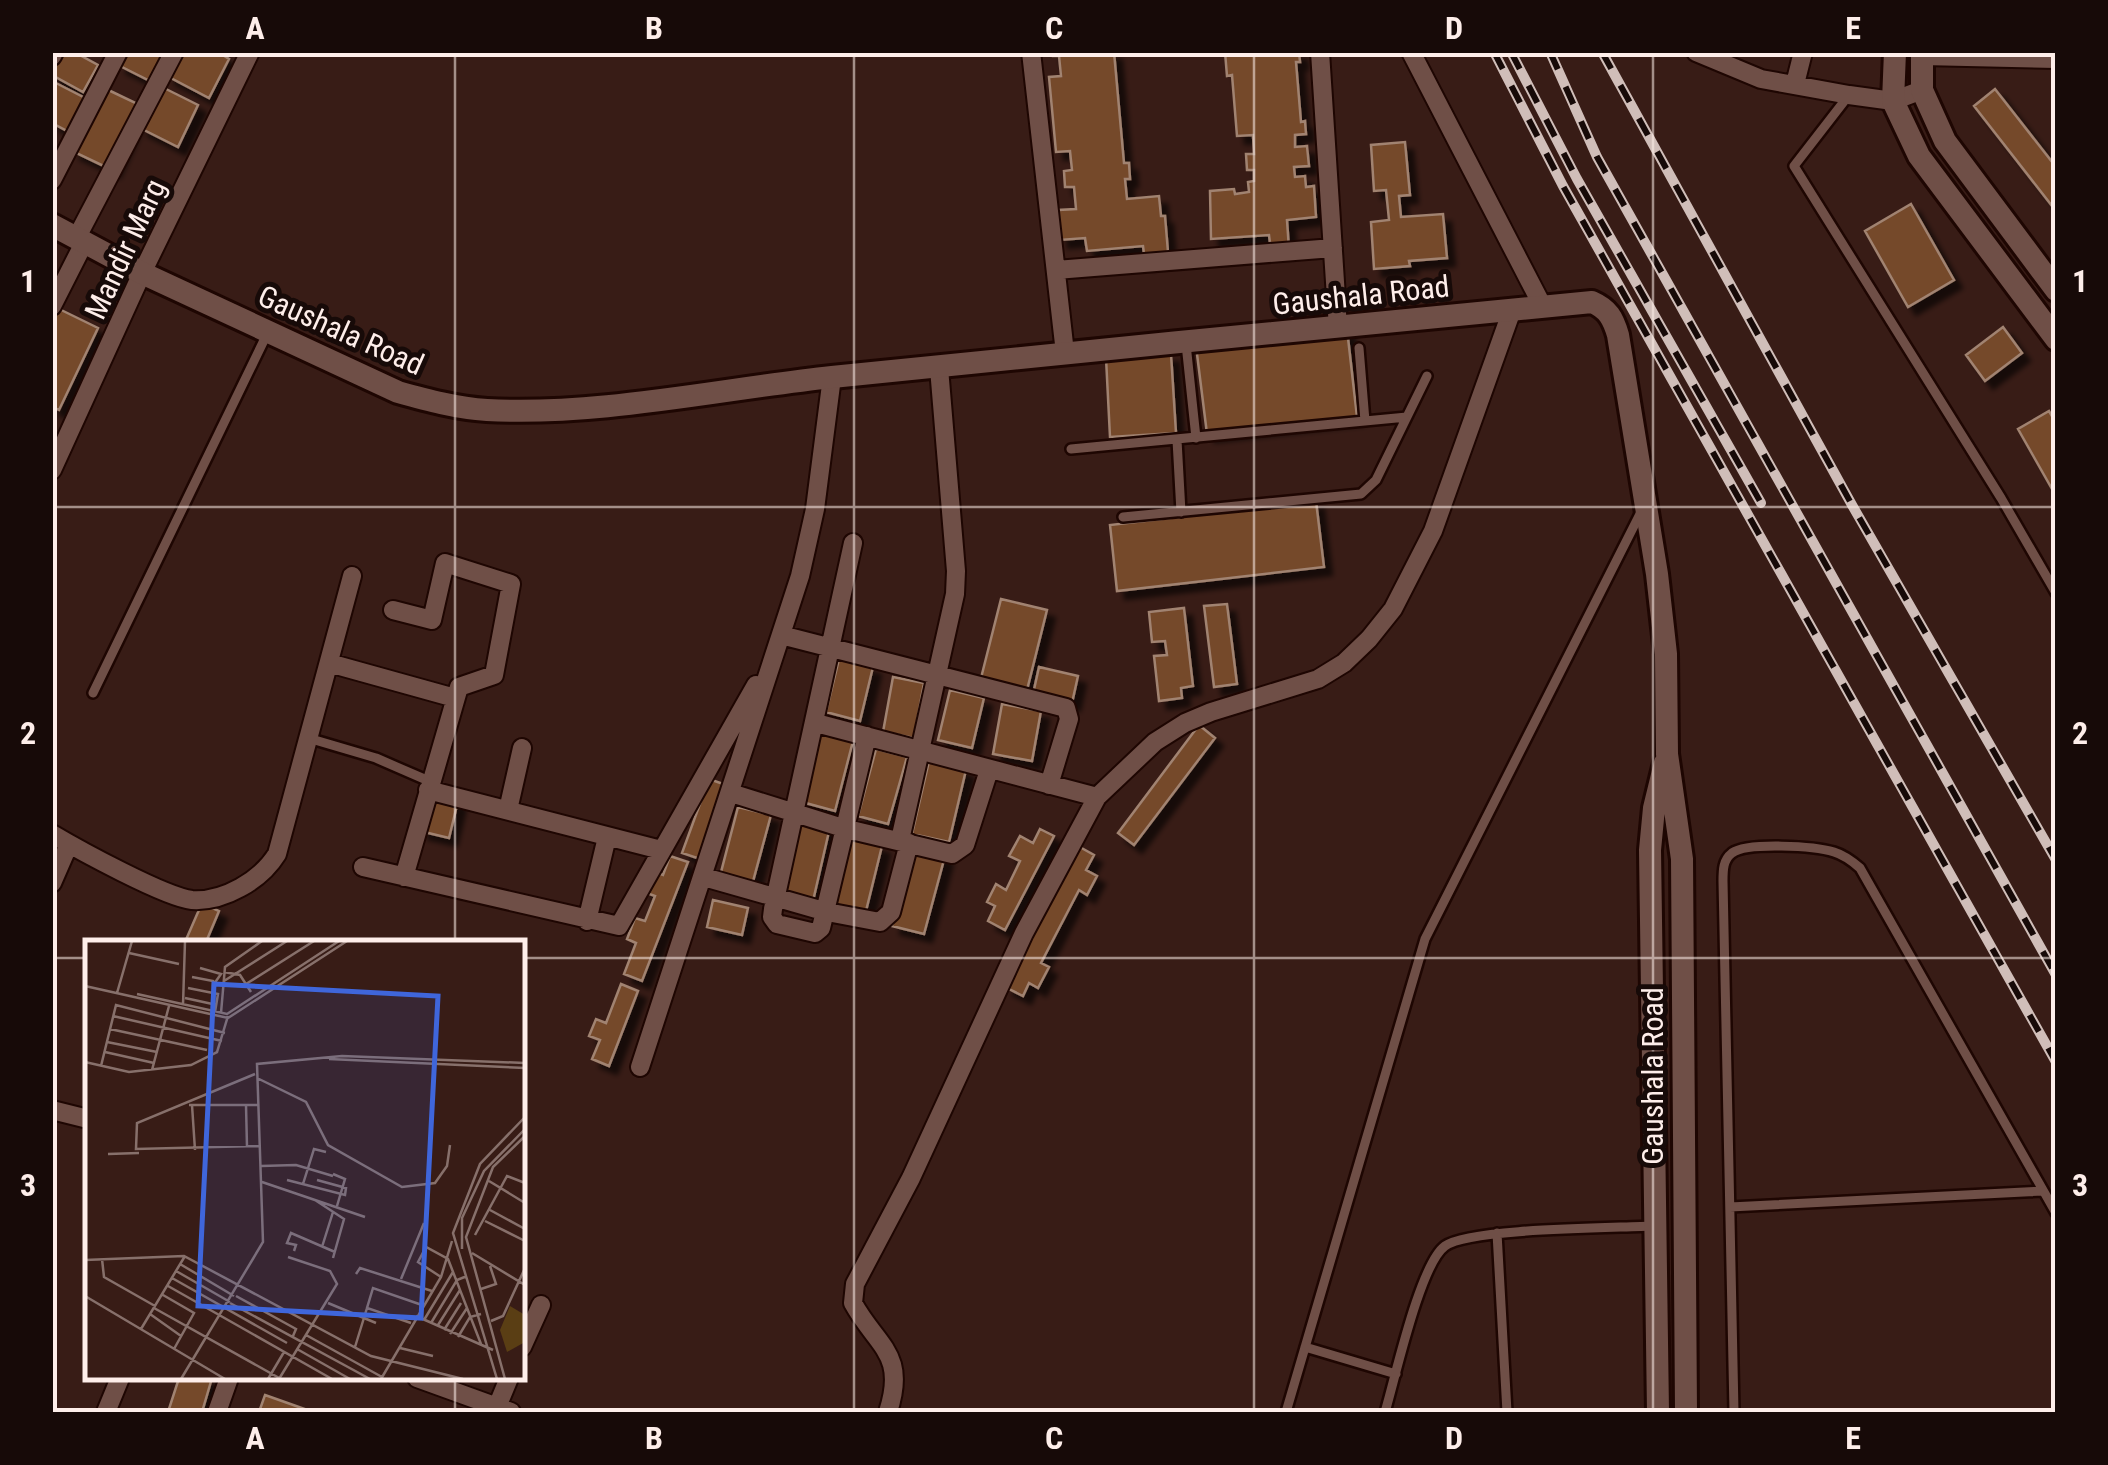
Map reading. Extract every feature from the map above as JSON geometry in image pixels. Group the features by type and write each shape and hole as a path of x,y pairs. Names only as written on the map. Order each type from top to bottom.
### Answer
{"street":[{"path":"52,180 118,52"},
{"path":"52,306 174,52"},
{"name":"Mandir Marg","path":"52,470 250,52"},
{"path":"1031,52 1066,353"},
{"path":"1320,52 1338,328"},
{"path":"1411,52 1544,307"},
{"path":"1696,52 1742,61 1761,78 1849,96 1893,101 1922,90"},
{"path":"1795,84 1803,52"},
{"path":"1895,52 1893,101 1919,156 2056,339"},
{"path":"2056,59 1922,54 1922,90 1945,141 2056,290"},
{"name":"Gaushala Road","path":"52,225 142,273 398,392 484,410 622,402 832,377 1592,302 1604,308 1613,318 1646,502 1666,654 1667,754 1682,860 1686,1412"},
{"path":"1056,270 1333,248"},
{"path":"888,1412 894,1385 892,1363 883,1342 853,1303 855,1284 910,1178 1024,933 1097,797 1155,742 1185,723 1318,678 1370,639 1394,610 1433,531 1512,310"},
{"path":"704,877 871,923 887,918 952,614 956,571 939,368"},
{"path":"640,1066 800,576 815,508 832,377"},
{"path":"853,543 776,896 772,917 776,924 815,932 822,928 867,736"},
{"path":"394,610 432,620 444,563 511,584 494,675 459,687 404,877"},
{"path":"52,834 186,899 215,897 236,890 262,873 277,854 352,576"},
{"path":"781,634 1066,708 1068,719 1049,785"},
{"path":"364,867 618,926 774,654"},
{"path":"329,663 456,698"},
{"path":"816,722 1097,797"},
{"path":"508,810 522,748"},
{"path":"1658,1412 1650,850 1654,808 1667,754"},
{"path":"731,793 843,828 952,854 965,845 989,770"},
{"path":"429,786 661,850"},
{"path":"587,921 608,837"},
{"path":"52,883 69,844"},
{"path":"52,1110 85,1118"},
{"path":"525,1340 541,1305"},
{"path":"106,1412 119,1380"},
{"path":"216,1412 228,1380"},
{"path":"422,1380 504,1410 510,1380"}],"lane":[{"path":"1849,96 1794,166 2056,593"},
{"path":"93,692 268,332"},
{"path":"1186,342 1196,438"},
{"path":"1359,348 1366,421"},
{"path":"1124,516 1361,494 1376,480 1427,376"},
{"path":"1072,450 1407,417"},
{"path":"1177,440 1181,512"},
{"path":"1286,1412 1425,939 1646,502"},
{"path":"308,738 376,758 429,786"},
{"path":"1734,1412 1723,866 1728,856 1748,846 1835,852 1860,868 2056,1213"},
{"path":"1730,1207 2042,1191"},
{"path":"1385,1412 1423,1285 1444,1246 1460,1239 1497,1234 1655,1226"},
{"path":"1497,1234 1507,1412"},
{"path":"1305,1347 1396,1374"}],"building":[{"path":"60,52 74,52 98,65 83,92 52,75 52,65"},
{"path":"124,52 164,52 150,81 118,65"},
{"path":"179,52 218,52 229,59 209,98 167,76"},
{"path":"1053,52 1114,52 1124,163 1129,163 1130,179 1125,179 1127,199 1159,196 1168,252 1145,262 1143,246 1087,251 1085,238 1060,240 1058,210 1076,209 1074,187 1065,187 1064,171 1072,170 1070,151 1056,152 1049,77 1061,76 1059,56 1053,56"},
{"path":"1225,52 1299,52 1300,62 1296,62 1301,122 1305,121 1306,134 1295,135 1295,147 1307,146 1309,166 1294,167 1295,177 1305,176 1306,187 1314,186 1316,217 1287,220 1289,249 1271,251 1269,235 1211,239 1210,191 1249,192 1248,182 1254,181 1254,170 1247,170 1246,154 1254,154 1253,135 1237,136 1232,75 1227,76"},
{"path":"52,81 89,100 71,133 52,123"},
{"path":"160,86 198,105 178,147 140,128"},
{"path":"102,87 142,106 112,170 72,151"},
{"path":"1995,89 2056,167 2056,211 1974,106"},
{"path":"1405,142 1410,195 1399,196 1401,217 1443,214 1447,258 1374,269 1371,222 1389,220 1386,190 1374,191 1371,145"},
{"path":"1911,204 1954,280 1908,307 1865,231"},
{"path":"53,306 98,328 59,410 52,407"},
{"path":"2003,327 2022,353 1985,381 1966,355"},
{"path":"1347,329 1357,417 1207,434 1196,346"},
{"path":"1171,354 1176,433 1110,437 1106,358"},
{"path":"2049,411 2056,423 2056,496 2018,429"},
{"path":"1316,501 1324,567 1117,591 1110,525"},
{"path":"1001,599 1047,610 1027,690 981,678"},
{"path":"1227,604 1237,684 1214,687 1204,606"},
{"path":"1184,608 1193,686 1181,688 1182,698 1159,701 1154,656 1167,655 1165,641 1152,642 1149,612"},
{"path":"839,659 873,667 860,721 826,712"},
{"path":"1039,667 1078,676 1072,703 1033,694"},
{"path":"893,677 924,683 914,738 883,732"},
{"path":"950,690 984,698 972,748 938,740"},
{"path":"1002,704 1041,711 1032,761 993,754"},
{"path":"1199,725 1215,738 1134,845 1118,833"},
{"path":"819,733 853,741 835,811 802,802"},
{"path":"876,749 907,757 888,824 858,816"},
{"path":"929,761 966,770 949,842 912,834"},
{"path":"709,779 729,786 703,860 682,853"},
{"path":"429,794 458,801 449,838 420,831"},
{"path":"738,807 771,815 752,885 720,876"},
{"path":"799,820 830,827 813,901 782,895"},
{"path":"1040,829 1054,836 1005,930 988,921 995,906 987,902 996,884 1006,890 1020,861 1009,856 1020,836 1033,843"},
{"path":"850,838 882,846 865,915 832,906"},
{"path":"1078,846 1094,855 1086,870 1097,876 1087,895 1079,890 1041,963 1049,967 1038,988 1029,983 1023,996 1005,987"},
{"path":"912,848 945,856 924,934 892,926"},
{"path":"670,856 688,862 642,981 624,974 636,943 627,939 635,918 645,921 655,896 644,892 651,871 663,875"},
{"path":"713,900 748,908 742,935 707,927"},
{"path":"202,903 219,911 207,940 186,940"},
{"path":"621,984 638,991 609,1066 592,1059 600,1040 589,1036 596,1019 606,1023"},
{"path":"178,1380 211,1380 202,1412 168,1412"},
{"path":"265,1395 313,1412 259,1412"}],"railway":[{"path":"1494,52 1563,186 2056,1062"},
{"path":"1511,52 1577,179 1761,503"},
{"path":"1550,52 1597,157 2056,975"},
{"path":"1602,52 1852,505 2056,860"}]}
